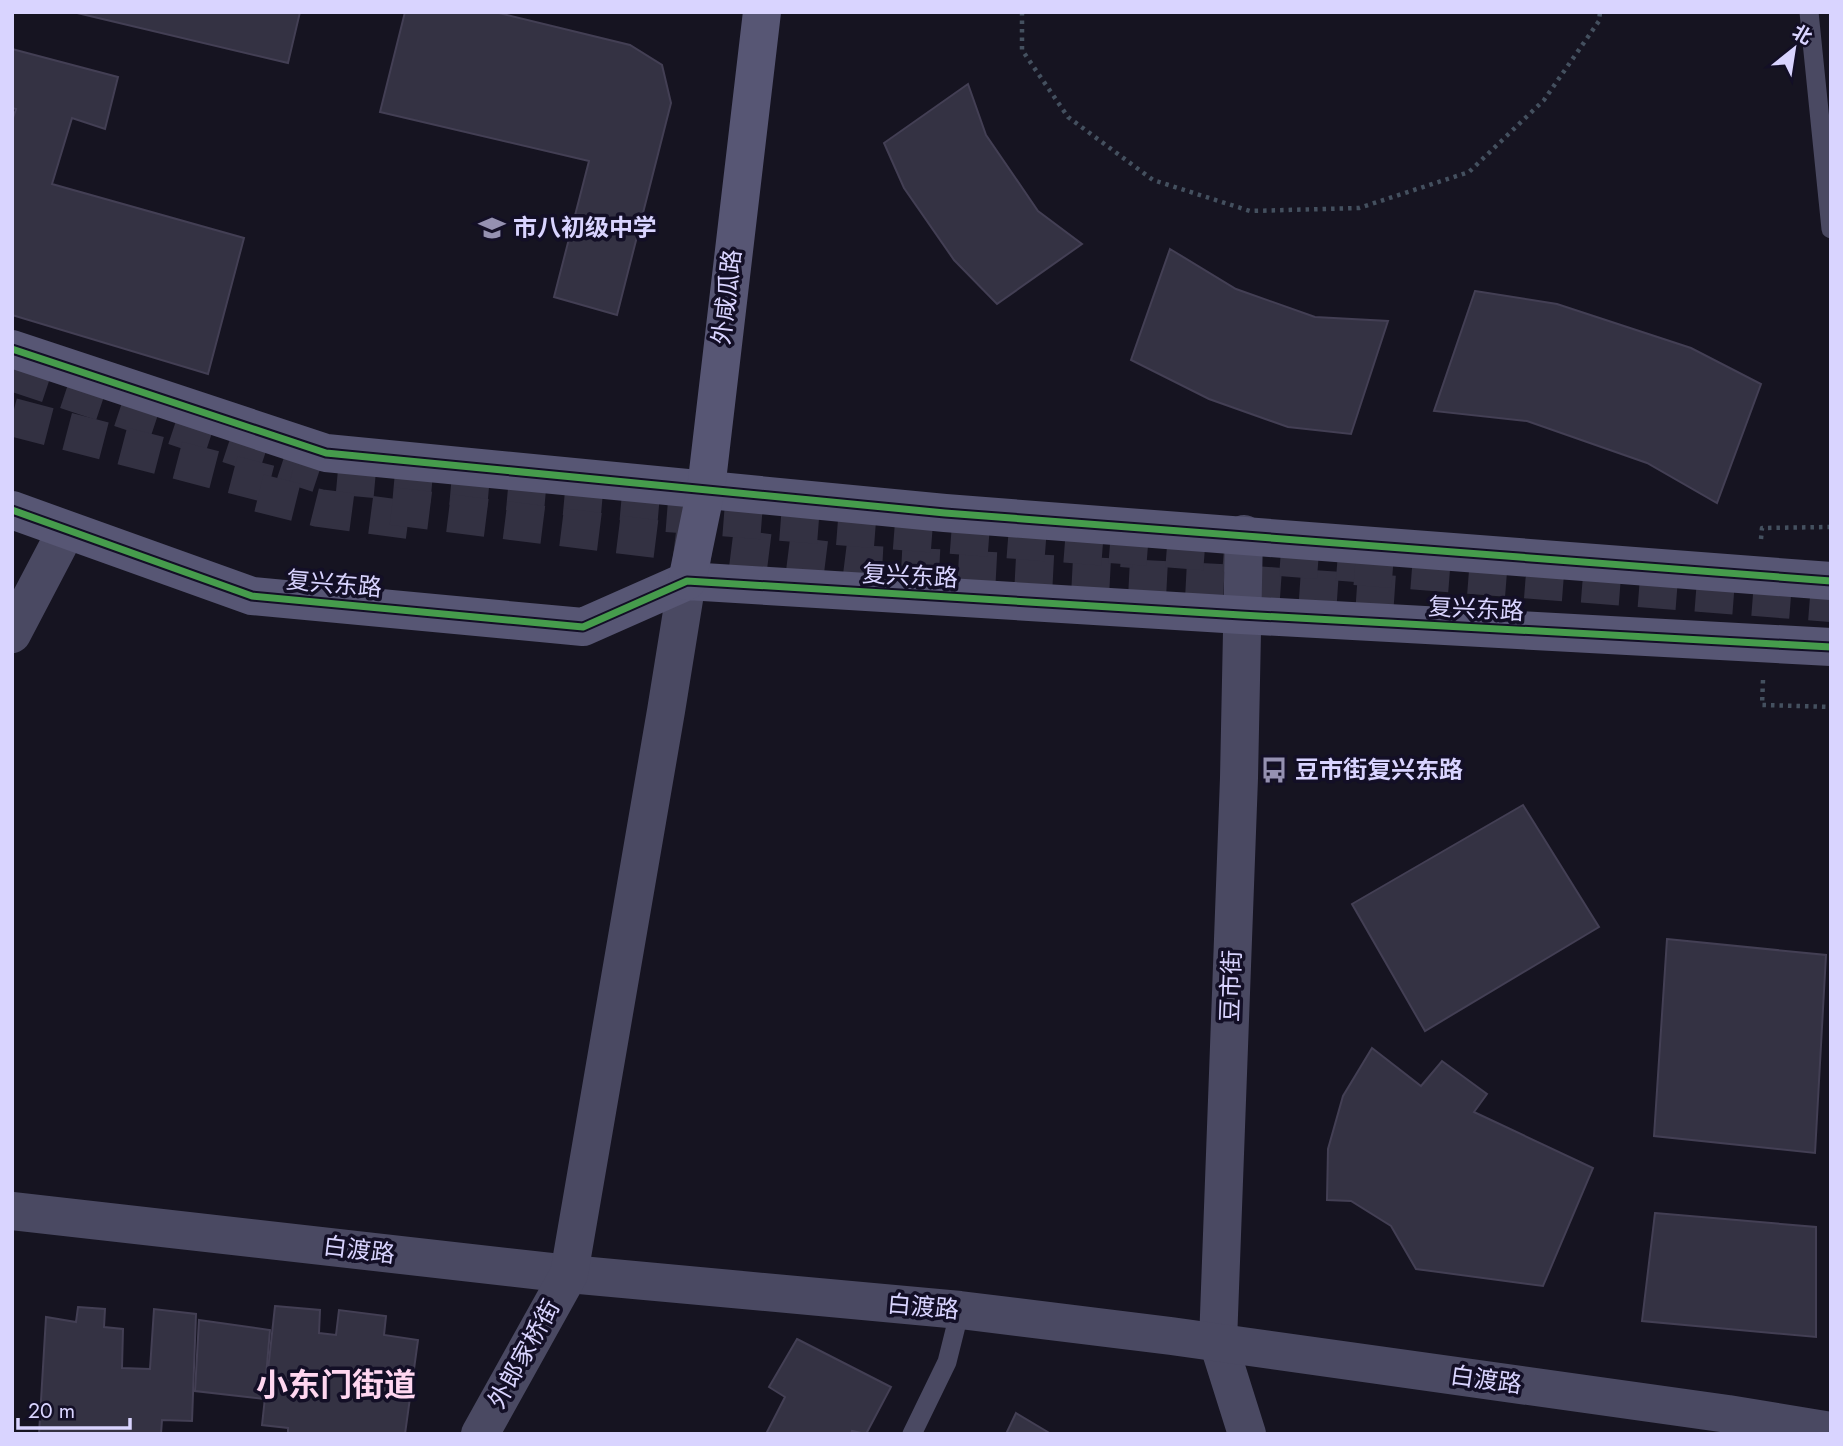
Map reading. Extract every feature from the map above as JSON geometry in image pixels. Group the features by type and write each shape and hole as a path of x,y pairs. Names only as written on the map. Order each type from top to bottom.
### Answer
{"main road":[{"name":"外咸瓜路","path":"687,581 706,489 762,12"},
{"path":"12,349 326,453 945,513 1831,581"},
{"name":"复兴东路","path":"12,510 252,596 583,627 687,581 1831,647"}],"street":[{"path":"12,634 66,531"},
{"name":"豆市街","path":"1244,534 1239,778 1218,1342 1247,1434"},
{"name":"外郎家桥街","path":"480,1434 569,1274 687,581"},
{"name":"白渡路","path":"12,1211 569,1274 960,1310 1218,1342 1831,1431"}],"lane":[{"path":"1801,12 1809,13 1831,229"},
{"path":"912,1434 947,1362 960,1310"}],"path":[{"path":"1022,12 1023,50 1068,117 1153,180 1250,211 1359,208 1469,172 1544,100 1599,21 1600,12"},
{"path":"1765,644 1762,705 1831,707"}],"building":[{"path":"73,12 300,12 288,63"},
{"path":"405,12 495,12 630,45 662,65 671,103 617,315 554,297 589,161 380,112"},
{"path":"12,49 118,77 105,129 72,118 52,184 244,238 208,374 12,315 12,121 16,109 12,108"},
{"path":"968,84 986,135 1038,211 1082,244 997,304 954,260 904,188 884,143"},
{"path":"1170,249 1236,289 1315,317 1388,321 1351,434 1288,427 1209,399 1131,360"},
{"path":"1475,291 1557,304 1691,348 1761,384 1717,503 1647,463 1527,421 1434,411"},
{"path":"1523,805 1599,927 1425,1031 1352,904"},
{"path":"1667,939 1826,955 1815,1153 1654,1136"},
{"path":"1372,1048 1421,1086 1442,1061 1487,1094 1474,1112 1593,1168 1543,1286 1416,1269 1391,1226 1351,1201 1327,1200 1328,1149 1343,1096"},
{"path":"1655,1213 1816,1227 1816,1337 1642,1321"},
{"path":"275,1306 320,1310 319,1333 336,1335 339,1310 386,1316 384,1335 418,1340 405,1434 288,1434 288,1428 262,1425"},
{"path":"78,1307 105,1309 104,1327 123,1329 122,1368 150,1369 154,1309 196,1314 192,1421 162,1420 161,1434 39,1434 46,1317 76,1322"},
{"path":"199,1320 270,1330 264,1399 195,1391"},
{"path":"797,1339 891,1387 866,1434 852,1431 851,1434 766,1434 785,1397 769,1387"},
{"path":"1016,1413 1051,1434 1006,1434"}],"tunnel":[{"path":"12,372 319,474 695,508"},
{"path":"12,417 288,489"},
{"path":"259,493 319,508 417,521"},
{"path":"392,506 856,564 1398,595"},
{"path":"667,513 1134,549"},
{"path":"1110,544 1382,565"},
{"path":"1355,566 1831,603"}],"cycle path":[{"path":"12,349 326,453 945,513 1831,581"},
{"path":"12,510 252,596 583,627 687,581 1831,647"}],"place":[{"name":"市八初级中学","path":"492,228"},
{"name":"豆市街复兴东路","path":"1274,770"}],"district":[{"name":"小东门街道","path":"336,1385"}]}
